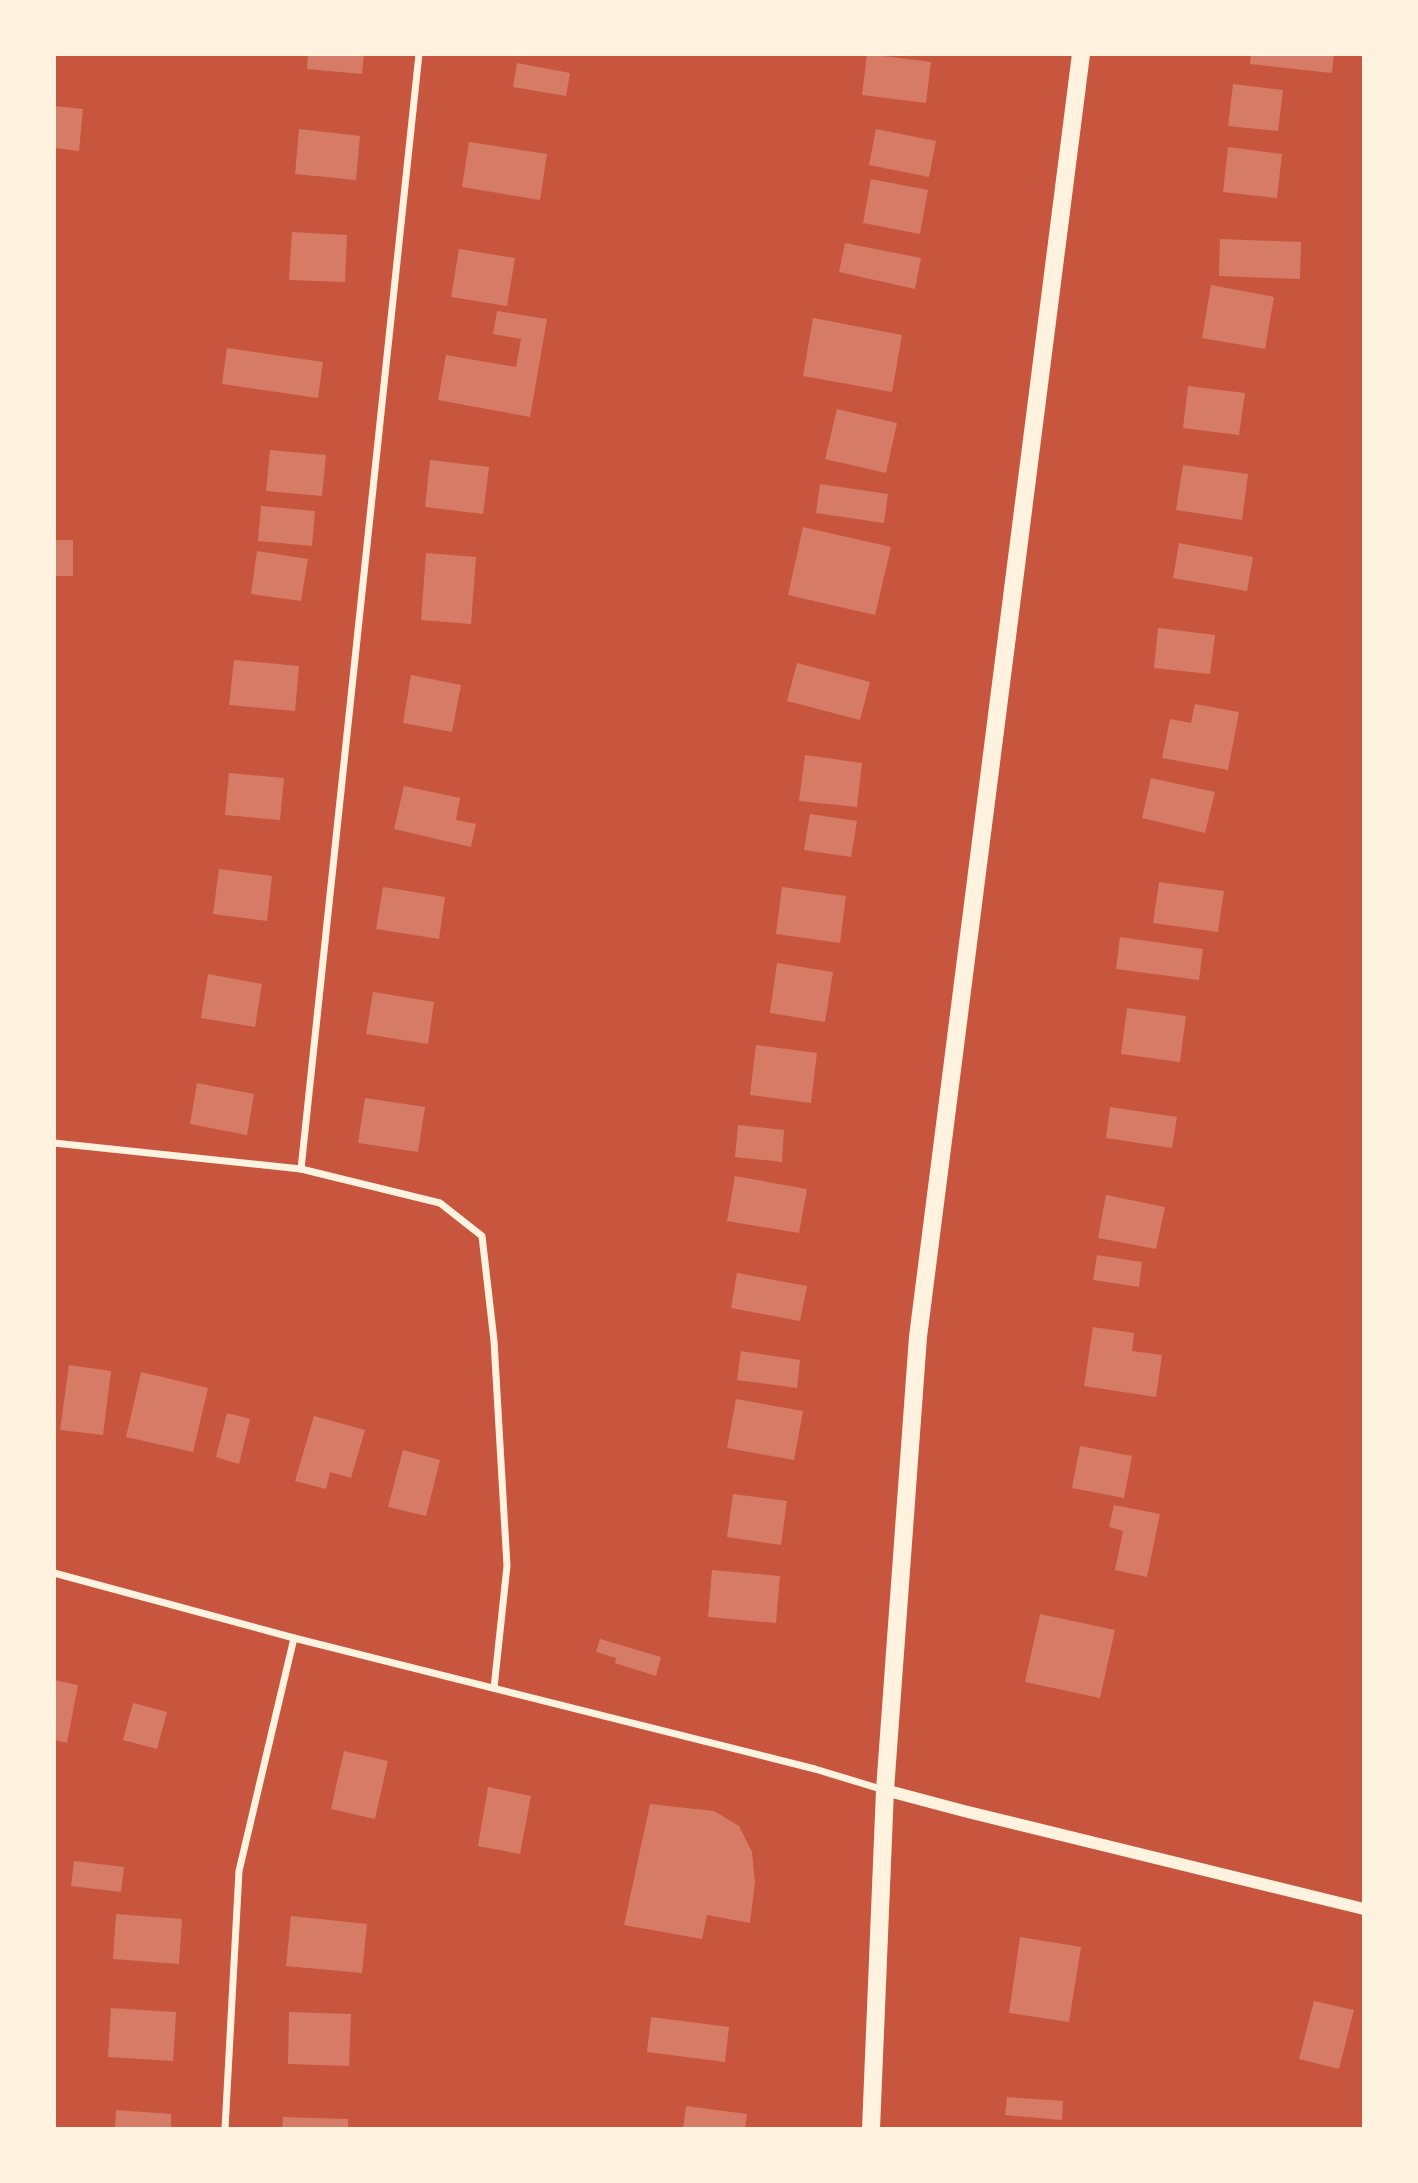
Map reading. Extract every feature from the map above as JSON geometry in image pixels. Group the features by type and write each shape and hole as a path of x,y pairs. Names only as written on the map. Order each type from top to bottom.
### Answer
{"main road":[{"path":"871,2129 885,1790 918,1337 1081,54"}],"street":[{"path":"301,1169 419,54"},
{"path":"54,1143 301,1169 440,1203 482,1236 494,1340 507,1566 494,1688"},
{"path":"54,1573 294,1638 802,1766 885,1790 1364,1909"},
{"path":"225,2129 239,1871 294,1638"}],"building":[{"path":"308,54 364,54 362,74 307,69"},
{"path":"867,54 931,62 926,103 862,95"},
{"path":"1251,54 1334,54 1332,73 1250,64"},
{"path":"517,63 570,73 566,96 513,87"},
{"path":"1233,84 1283,90 1278,131 1228,126"},
{"path":"54,106 83,109 79,151 54,148"},
{"path":"299,129 360,136 356,180 295,174"},
{"path":"876,129 936,141 929,177 869,165"},
{"path":"469,142 547,154 540,200 462,187"},
{"path":"1228,147 1282,154 1277,198 1223,192"},
{"path":"871,179 928,190 920,234 863,223"},
{"path":"292,232 347,235 345,282 289,280"},
{"path":"1220,239 1301,242 1300,279 1219,276"},
{"path":"845,243 921,258 915,289 839,272"},
{"path":"459,249 515,258 507,306 451,297"},
{"path":"1211,285 1274,297 1265,349 1202,338"},
{"path":"497,311 547,319 530,417 438,400 446,355 516,367 521,339 493,334"},
{"path":"813,318 902,335 892,392 803,376"},
{"path":"227,348 323,362 318,398 222,384"},
{"path":"1188,386 1245,393 1239,435 1183,428"},
{"path":"837,409 897,423 886,473 825,459"},
{"path":"270,450 326,455 322,496 266,491"},
{"path":"430,460 489,467 483,514 425,507"},
{"path":"1183,465 1248,474 1242,520 1176,510"},
{"path":"820,484 888,494 884,523 816,513"},
{"path":"261,506 315,511 312,546 258,541"},
{"path":"803,527 891,547 875,615 788,595"},
{"path":"54,540 73,540 73,576 54,576"},
{"path":"1179,543 1253,557 1247,591 1173,578"},
{"path":"257,551 308,559 301,601 251,594"},
{"path":"426,553 476,557 471,624 421,620"},
{"path":"1158,628 1215,635 1210,674 1154,668"},
{"path":"234,660 299,666 295,711 229,705"},
{"path":"797,663 870,682 860,720 787,701"},
{"path":"411,675 461,685 452,732 403,723"},
{"path":"1195,704 1239,712 1228,770 1162,758 1170,719 1191,723"},
{"path":"805,755 862,763 857,807 799,801"},
{"path":"229,773 284,778 280,820 225,815"},
{"path":"1151,778 1215,792 1205,833 1142,818"},
{"path":"404,786 460,798 456,820 476,824 471,847 394,829"},
{"path":"810,814 857,821 851,857 804,850"},
{"path":"219,869 272,876 267,921 213,914"},
{"path":"1159,882 1224,891 1218,932 1153,923"},
{"path":"383,887 445,897 439,939 376,929"},
{"path":"782,887 846,896 840,943 776,934"},
{"path":"1120,937 1203,949 1199,980 1116,969"},
{"path":"777,963 833,972 825,1022 770,1013"},
{"path":"208,974 262,984 255,1027 201,1018"},
{"path":"373,992 434,1002 428,1044 366,1034"},
{"path":"1127,1008 1186,1016 1180,1062 1121,1054"},
{"path":"756,1045 817,1053 811,1103 750,1095"},
{"path":"197,1083 254,1094 247,1135 190,1124"},
{"path":"365,1098 425,1107 418,1152 358,1143"},
{"path":"1110,1107 1177,1117 1172,1148 1106,1138"},
{"path":"738,1125 784,1130 782,1162 735,1157"},
{"path":"735,1176 807,1189 799,1233 727,1221"},
{"path":"1106,1195 1165,1207 1156,1249 1098,1238"},
{"path":"1097,1255 1142,1262 1139,1287 1093,1280"},
{"path":"737,1273 807,1286 800,1321 731,1308"},
{"path":"1093,1327 1134,1333 1132,1351 1162,1355 1156,1397 1084,1386"},
{"path":"741,1351 800,1360 797,1388 737,1380"},
{"path":"69,1365 111,1371 103,1435 60,1430"},
{"path":"141,1372 208,1388 193,1452 126,1437"},
{"path":"736,1399 803,1411 794,1460 727,1448"},
{"path":"227,1413 250,1419 239,1464 216,1457"},
{"path":"314,1416 365,1430 351,1478 330,1472 326,1489 295,1481"},
{"path":"1080,1446 1132,1456 1124,1498 1072,1488"},
{"path":"403,1450 440,1460 426,1516 388,1507"},
{"path":"733,1494 787,1501 781,1545 727,1537"},
{"path":"1114,1505 1160,1514 1147,1577 1115,1570 1123,1531 1109,1527"},
{"path":"712,1570 780,1576 776,1623 708,1617"},
{"path":"1040,1614 1115,1630 1100,1698 1025,1682"},
{"path":"600,1639 661,1657 656,1676 615,1663 616,1658 596,1652"},
{"path":"54,1680 78,1685 67,1743 54,1740"},
{"path":"133,1703 167,1712 157,1749 123,1740"},
{"path":"344,1751 388,1761 375,1819 331,1809"},
{"path":"488,1787 531,1796 520,1854 478,1846"},
{"path":"650,1804 714,1811 739,1826 752,1852 755,1882 750,1923 707,1915 702,1939 624,1925"},
{"path":"74,1861 124,1867 121,1892 71,1886"},
{"path":"116,1914 182,1919 179,1964 113,1959"},
{"path":"291,1916 367,1924 362,1973 286,1966"},
{"path":"1020,1937 1081,1947 1069,2022 1009,2013"},
{"path":"1314,2001 1354,2010 1339,2069 1299,2059"},
{"path":"111,2008 176,2012 173,2061 108,2057"},
{"path":"289,2012 351,2014 349,2066 288,2064"},
{"path":"651,2017 729,2027 725,2062 647,2052"},
{"path":"1007,2097 1063,2101 1062,2120 1005,2115"},
{"path":"686,2106 747,2114 745,2129 683,2129"},
{"path":"116,2110 171,2114 171,2129 115,2129"},
{"path":"283,2117 348,2119 348,2129 282,2129"}]}
